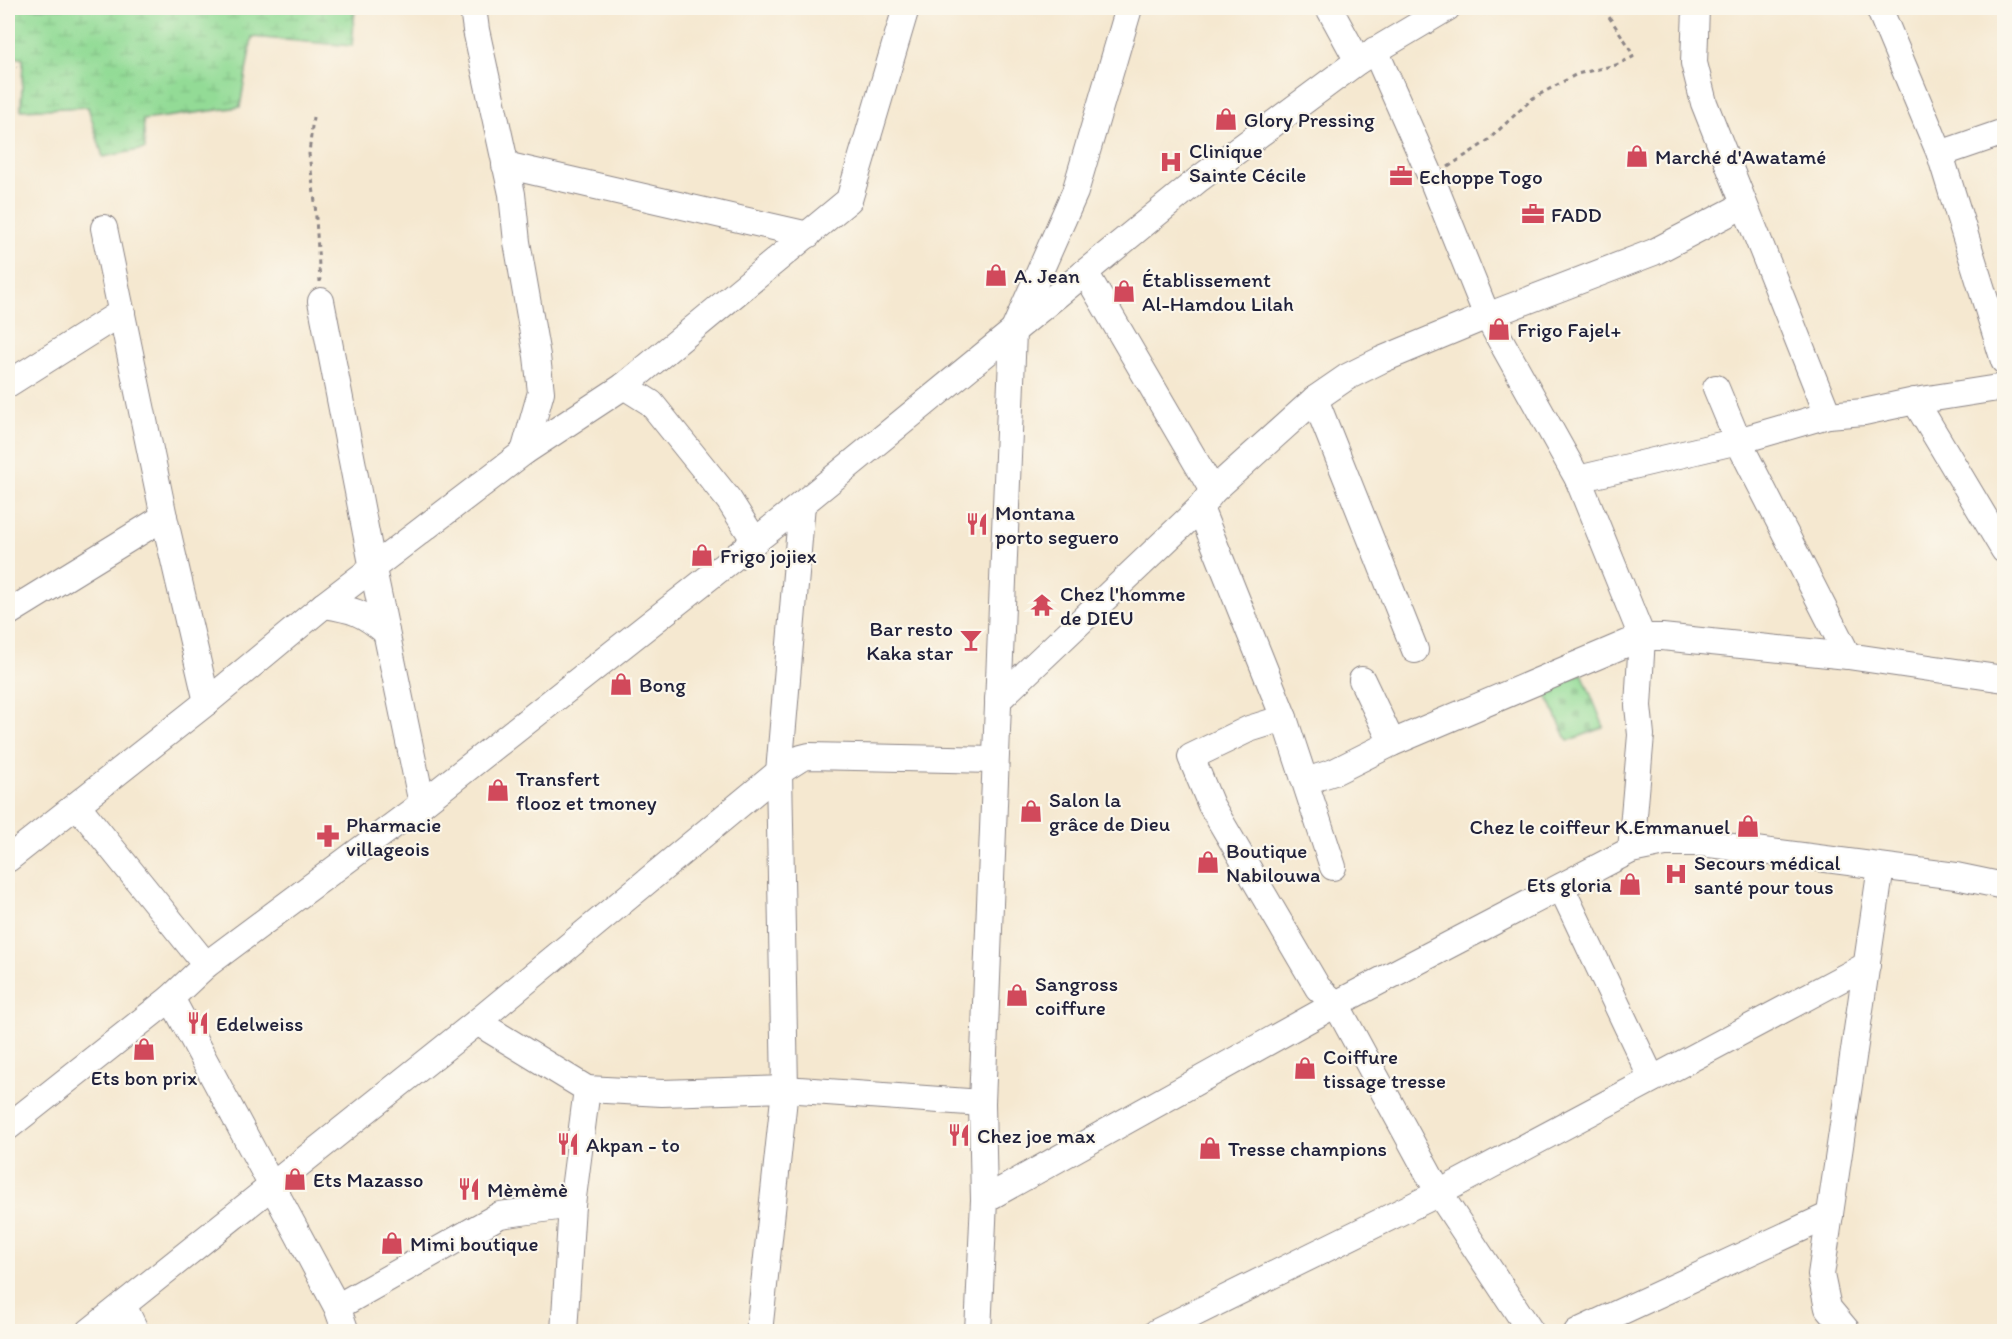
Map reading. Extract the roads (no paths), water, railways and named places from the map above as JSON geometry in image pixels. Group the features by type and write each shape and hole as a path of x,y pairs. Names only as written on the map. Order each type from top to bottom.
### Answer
{"street":[{"path":"473,8 512,194 517,242 534,338 540,392 524,453"},
{"path":"8,860 207,702 324,605 524,453 624,386 849,200 906,8"},
{"path":"978,1332 984,1200 982,1103 1013,332 1075,192 1129,8"},
{"path":"1329,8 1366,56 1431,177 1487,316 1578,479 1642,637 1638,706 1641,735 1630,850"},
{"path":"8,1128 171,998 206,964 422,804 802,504 1199,179 1366,56 1448,8"},
{"path":"1696,8 1694,63 1704,103 1827,415"},
{"path":"1879,8 1940,154 2004,361"},
{"path":"1940,154 2003,137"},
{"path":"505,165 808,235"},
{"path":"998,700 1206,499 1316,399 1347,377 1487,316 1654,252 1744,205"},
{"path":"104,228 164,516 207,702"},
{"path":"1085,272 1206,499 1306,781 1333,867"},
{"path":"321,301 372,569 422,804"},
{"path":"9,378 122,312"},
{"path":"624,386 651,403 729,500 755,541"},
{"path":"1578,479 1738,441 1827,415 1864,412 1915,400 2004,387"},
{"path":"1716,388 1738,441 1848,656"},
{"path":"1316,399 1415,650"},
{"path":"1915,400 2004,550"},
{"path":"759,1332 785,1089 779,771 802,504"},
{"path":"8,612 164,516"},
{"path":"324,605 356,611 386,632"},
{"path":"1306,781 1334,772 1392,743 1642,637 1662,637 1848,656 2004,679"},
{"path":"1362,680 1392,743"},
{"path":"1284,718 1249,729 1191,758 1212,805 1318,988 1336,1004 1439,1193 1531,1332"},
{"path":"89,1332 477,1022 779,771 809,756 995,760"},
{"path":"77,805 206,964"},
{"path":"984,1200 1336,1004 1630,850 1665,843 1702,843 1956,876 2004,886"},
{"path":"1848,1332 1828,1308 1821,1275 1881,867"},
{"path":"1561,887 1652,1079"},
{"path":"1157,1332 1439,1193 1868,966"},
{"path":"171,998 337,1307 346,1332"},
{"path":"477,1022 587,1089 662,1093 785,1089 982,1103"},
{"path":"564,1332 572,1205 587,1089"},
{"path":"337,1307 500,1215 572,1205"},
{"path":"1577,1332 1603,1325 1830,1215"},
{"path":"123,1305 136,1332"}],"place":[{"name":"Glory Pressing","path":"1226,119"},
{"name":"Marché d'Awatamé","path":"1637,156"},
{"name":"Clinique Sainte Cécile","path":"1171,162"},
{"name":"Echoppe Togo","path":"1401,176"},
{"name":"FADD","path":"1533,214"},
{"name":"A. Jean","path":"996,275"},
{"name":"Établissement Al-Hamdou Lilah","path":"1124,291"},
{"name":"Frigo Fajel+","path":"1499,329"},
{"name":"Montana porto seguero","path":"977,524"},
{"name":"Frigo jojiex","path":"702,555"},
{"name":"Chez l'homme de DIEU","path":"1042,605"},
{"name":"Bar resto Kaka star","path":"971,640"},
{"name":"Bong","path":"621,684"},
{"name":"Transfert flooz et tmoney","path":"498,790"},
{"name":"Salon la grâce de Dieu","path":"1031,811"},
{"name":"Chez le coiffeur K.Emmanuel","path":"1748,826"},
{"name":"Pharmacie villageois","path":"328,836"},
{"name":"Boutique Nabilouwa","path":"1208,862"},
{"name":"Secours médical santé pour tous","path":"1676,874"},
{"name":"Ets gloria","path":"1630,884"},
{"name":"Sangross coiffure","path":"1017,995"},
{"name":"Edelweiss","path":"198,1023"},
{"name":"Ets bon prix","path":"144,1049"},
{"name":"Coiffure tissage tresse","path":"1305,1068"},
{"name":"Chez joe max","path":"959,1135"},
{"name":"Akpan - to","path":"568,1144"},
{"name":"Tresse champions","path":"1210,1148"},
{"name":"Ets Mazasso","path":"295,1179"},
{"name":"Mèmèmè","path":"469,1189"},
{"name":"Mimi boutique","path":"392,1243"}]}
